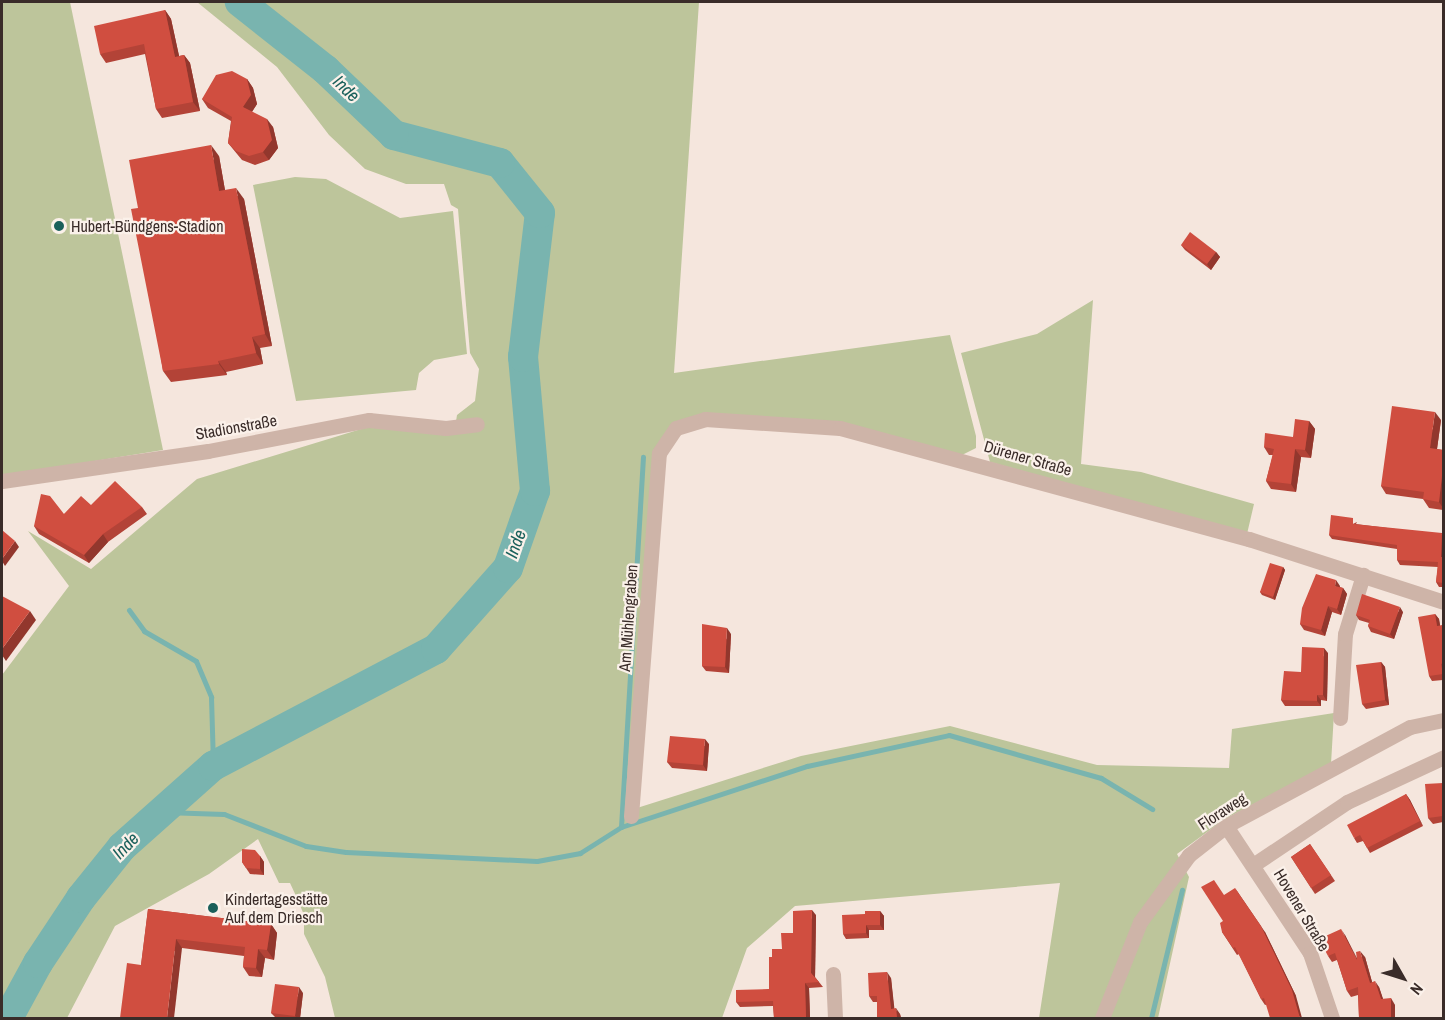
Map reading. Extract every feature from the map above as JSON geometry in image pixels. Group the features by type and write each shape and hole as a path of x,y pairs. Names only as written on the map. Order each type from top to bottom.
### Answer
{"street":[{"name":"Dürener Straße","path":"676,428 705,419 840,428 1214,529 1443,602"},
{"name":"Stadionstraße","path":"2,481 208,451 369,420 446,428 477,424"},
{"name":"Am Mühlengraben","path":"631,816 659,453 676,428"},
{"path":"1341,718 1345,634 1363,575"},
{"name":"Floraweg","path":"1102,1018 1140,922 1190,855 1226,826 1410,727 1443,720"},
{"path":"1252,864 1347,802 1443,757"},
{"name":"Hovener Straße","path":"1226,826 1310,954 1332,1018"},
{"path":"833,974 835,1018"}],"green space":[{"name":"Hubert-Bündgens-Stadion","path":"2,2 70,2 163,450 2,476"},
{"path":"197,2 699,2 674,373 950,335 976,436 976,448 962,455 841,423 704,416 655,452 637,808 801,756 950,726 1097,765 1229,768 1232,729 1334,713 1331,764 1225,819 1177,854 1189,877 1158,1018 1039,1018 1060,883 795,906 747,948 722,1018 335,1018 325,977 304,934 304,915 297,898 290,883 279,883 258,839 209,874 115,926 67,1018 2,1018 2,675 69,586 28,531 91,569 197,479 371,426 454,434 457,415 475,401 479,369 470,353 458,209 451,205 444,184 406,184 365,169 329,135 277,67"},
{"path":"295,177 326,179 400,218 453,211 467,354 434,360 419,373 416,390 296,401 253,185"},
{"path":"1093,300 1081,464 1141,472 1254,504 1247,534 990,462 961,353 1037,334"}],"building":[{"path":"165,10 175,57 184,55 193,102 156,109 144,44 100,54 94,26"},
{"path":"232,71 247,79 251,95 243,107 267,119 272,140 263,152 249,156 236,151 228,143 232,117 202,99 216,75"},
{"path":"211,145 219,191 236,188 265,334 252,337 256,353 218,361 219,364 163,371 131,209 138,208 129,160"},
{"path":"1190,232 1216,252 1207,264 1181,245"},
{"path":"1392,406 1435,412 1430,448 1443,450 1439,502 1423,499 1424,492 1381,486"},
{"path":"1295,419 1309,421 1305,450 1295,449 1291,484 1266,481 1274,449 1264,447 1265,433 1293,437"},
{"path":"115,481 142,507 103,534 84,555 34,526 41,494 50,496 64,514 81,496 91,505"},
{"path":"1331,515 1353,518 1353,524 1442,533 1443,583 1436,582 1438,562 1397,560 1397,545 1329,535"},
{"path":"2,530 15,541 2,559"},
{"path":"1270,563 1283,567 1273,597 1260,592"},
{"path":"1316,574 1336,580 1335,586 1343,588 1337,609 1328,606 1321,630 1300,624 1302,608"},
{"path":"1362,594 1400,607 1390,634 1368,626 1370,620 1356,615"},
{"path":"2,596 30,611 2,649"},
{"path":"1435,614 1437,626 1443,625 1443,663 1441,664 1443,674 1429,676 1418,617"},
{"path":"702,624 727,628 725,667 702,666"},
{"path":"1302,647 1324,648 1323,695 1317,695 1317,701 1281,700 1284,671 1301,672"},
{"path":"1381,662 1385,700 1362,704 1356,665"},
{"path":"670,736 705,739 703,765 667,762"},
{"path":"1443,783 1443,816 1428,818 1425,784"},
{"path":"1406,794 1420,821 1367,848 1360,835 1354,838 1347,825"},
{"path":"1310,844 1331,875 1311,888 1291,857"},
{"path":"242,849 255,850 260,856 260,869 246,868 242,862"},
{"path":"1214,880 1224,895 1235,888 1261,926 1292,990 1300,1018 1270,1018 1264,998 1261,999 1235,947 1233,948 1222,932 1220,923 1223,921 1201,887"},
{"path":"148,909 271,924 267,950 258,949 256,968 243,967 245,947 176,939 167,1018 120,1018 127,963 141,965"},
{"path":"812,910 811,973 819,982 805,983 806,1018 774,1018 773,1001 736,1002 736,990 769,989 769,957 772,957 772,949 782,949 781,933 793,933 793,911"},
{"path":"865,911 880,911 880,925 866,925 866,933 843,934 842,915 865,914"},
{"path":"1341,929 1357,960 1356,952 1360,951 1370,983 1375,981 1381,999 1391,998 1391,1018 1359,1018 1358,987 1347,991 1335,953 1328,956 1319,939"},
{"path":"887,972 891,1009 896,1008 897,1018 877,1018 877,996 869,996 868,973"},
{"path":"275,984 299,987 295,1016 271,1013"}],"waterway":[{"name":"Inde","path":"8,1018 38,963 81,898 122,847 213,766 436,649 508,568 535,491 523,357 540,213 500,163 394,135 326,70 240,2"},
{"path":"164,812 224,814 306,846 346,852 537,861 580,853 621,827 643,457"},
{"path":"129,610 144,631 196,661 211,697 213,766"},
{"path":"621,827 807,766 949,735 1101,778 1152,809"},
{"path":"1151,1018 1182,890"}],"place":[{"name":"Hubert-Bündgens-Stadion","path":"59,226"},
{"name":"Kindertagesstätte Auf dem Driesch","path":"213,908"}]}
